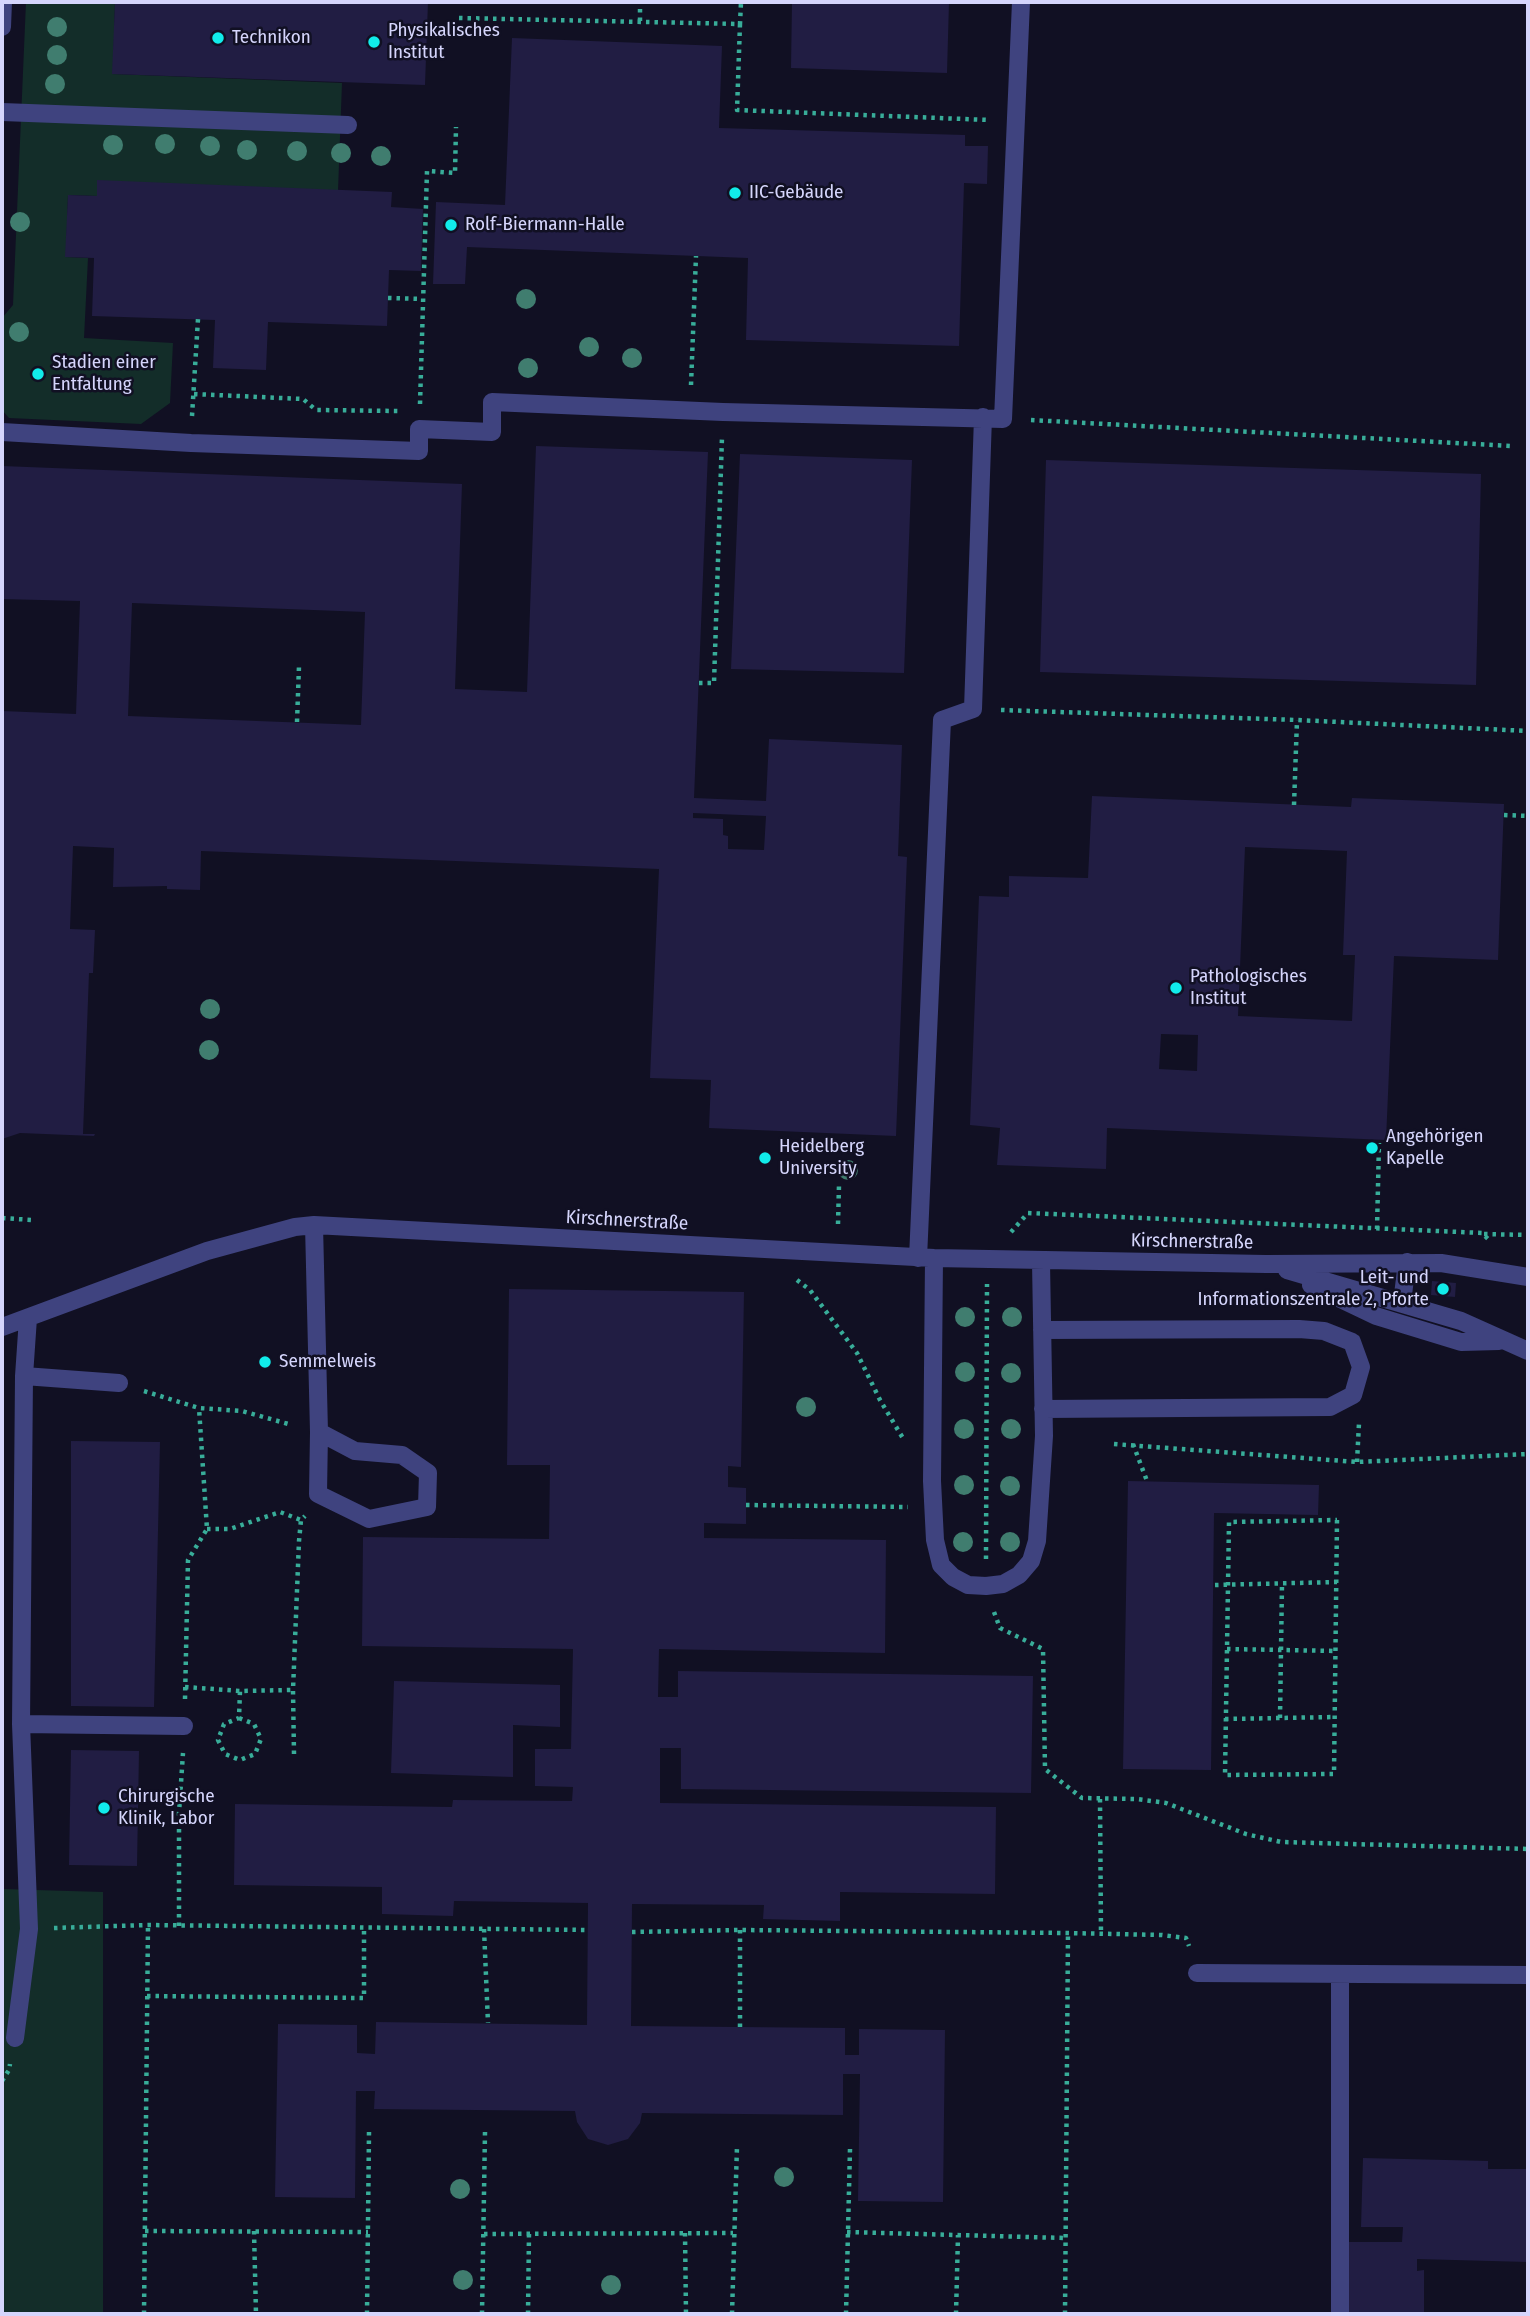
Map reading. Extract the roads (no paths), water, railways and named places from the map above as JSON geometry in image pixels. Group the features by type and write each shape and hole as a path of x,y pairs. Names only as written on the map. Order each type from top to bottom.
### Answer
{"street":[{"path":"2,27 3,2"},
{"path":"2,432 191,443 419,451 419,421 492,432 492,402 723,412 1003,419 1021,2"},
{"path":"2,112 348,125"},
{"path":"983,417 973,709 942,720 926,1258 935,1540 941,1565 968,1585 1003,1584 1019,1575 1031,1561 1037,1541 1041,1504 1043,1409 1041,1262"},
{"path":"314,1225 318,1494 369,1519 427,1507 428,1473 411,1461 402,1455 355,1451 319,1432"},
{"name":"Kirschnerstraße","path":"2,1327 207,1251 295,1227 314,1225 1041,1262 1441,1263 1528,1277"},
{"path":"1402,1303 1407,1262"},
{"path":"1266,1264 1376,1316 1461,1342 1505,1341"},
{"name":"Kirschnerstraße","path":"1266,1264 1461,1321 1528,1351"},
{"path":"15,2038 29,1929 21,1724 24,1376 28,1318"},
{"path":"1042,1330 1324,1331 1352,1342 1361,1367 1353,1395 1330,1407 1043,1409"},
{"path":"24,1376 119,1383"},
{"path":"21,1724 184,1727"},
{"path":"1197,1973 1528,1975"},
{"path":"1340,1974 1340,2314"}],"place":[{"name":"Technikon","path":"218,38"},
{"name":"Physikalisches Institut","path":"374,42"},
{"name":"IIC-Gebäude","path":"735,193"},
{"name":"Rolf-Biermann-Halle","path":"451,225"},
{"name":"Stadien einer Entfaltung","path":"38,374"},
{"name":"Pathologisches Institut","path":"1176,988"},
{"name":"Angehörigen Kapelle","path":"1372,1148"},
{"name":"Heidelberg University","path":"765,1158"},
{"name":"Leit- und Informationszentrale 2, Pforte","path":"1443,1289"},
{"name":"Semmelweis","path":"265,1362"},
{"name":"Chirurgische Klinik, Labor","path":"104,1808"}]}
